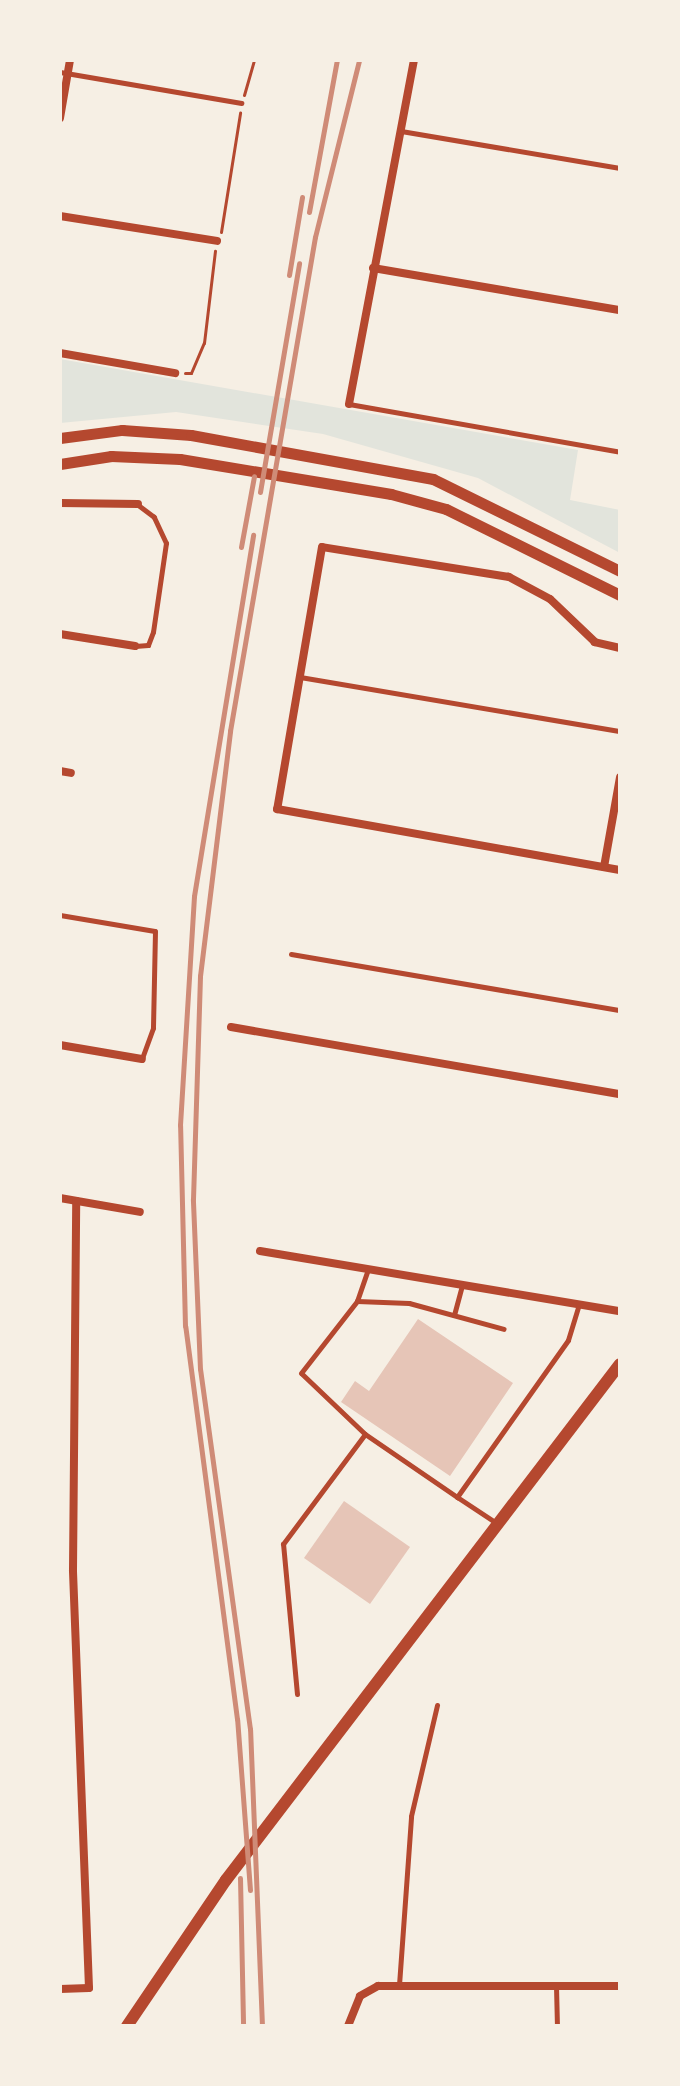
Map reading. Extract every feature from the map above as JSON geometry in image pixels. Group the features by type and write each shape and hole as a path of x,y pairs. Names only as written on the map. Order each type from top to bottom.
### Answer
{"main road":[{"path":"127,2026 217,1892 620,1364"}],"street":[{"path":"60,118 64,72 70,60"},
{"path":"349,404 414,60"},
{"path":"60,216 217,241"},
{"path":"373,268 620,310"},
{"path":"60,353 175,373"},
{"path":"60,438 122,430 191,435 433,479 620,571"},
{"path":"60,464 111,456 180,459 391,494 446,509 620,595"},
{"path":"60,503 138,504"},
{"path":"620,648 595,642 550,599 509,577 322,547 277,809 620,870"},
{"path":"60,634 135,646"},
{"path":"60,771 71,773"},
{"path":"604,867 620,777"},
{"path":"231,1027 620,1094"},
{"path":"60,1045 142,1059"},
{"path":"60,1198 140,1212"},
{"path":"60,1989 89,1988 73,1570 76,1201"},
{"path":"260,1251 620,1311"},
{"path":"348,2026 360,1996 399,1986 620,1986"}],"lane":[{"path":"64,72 241,103"},
{"path":"400,131 620,168"},
{"path":"349,404 620,452"},
{"path":"135,646 146,647 153,632 166,543 154,517 138,504"},
{"path":"300,677 620,731"},
{"path":"60,915 155,931 153,1028 142,1059"},
{"path":"291,954 620,1010"},
{"path":"368,1269 357,1301 301,1373 365,1434 498,1524"},
{"path":"454,1315 462,1285"},
{"path":"357,1301 409,1303 504,1329"},
{"path":"457,1497 568,1340 579,1305"},
{"path":"297,1694 283,1544 365,1434"},
{"path":"399,1986 411,1816 437,1705"},
{"path":"556,1986 557,2026"}],"path":[{"path":"175,373 191,373 200,357 241,103 254,60"}],"shaded area":[{"path":"60,359 578,450 570,500 620,510 620,553 478,478 323,434 176,412 60,423"}],"building":[{"path":"418,1319 513,1383 450,1476 341,1402 355,1381 369,1391"},
{"path":"344,1501 410,1547 370,1604 304,1558"}],"railway":[{"path":"309,212 337,60"},
{"path":"262,2026 250,1729 200,1369 193,1199 200,976 230,731 315,237 359,60"},
{"path":"289,275 302,197"},
{"path":"260,492 299,263"},
{"path":"241,547 254,476"},
{"path":"250,1890 237,1719 185,1326 180,1125 194,896 253,535"},
{"path":"240,1878 243,2026"}]}
